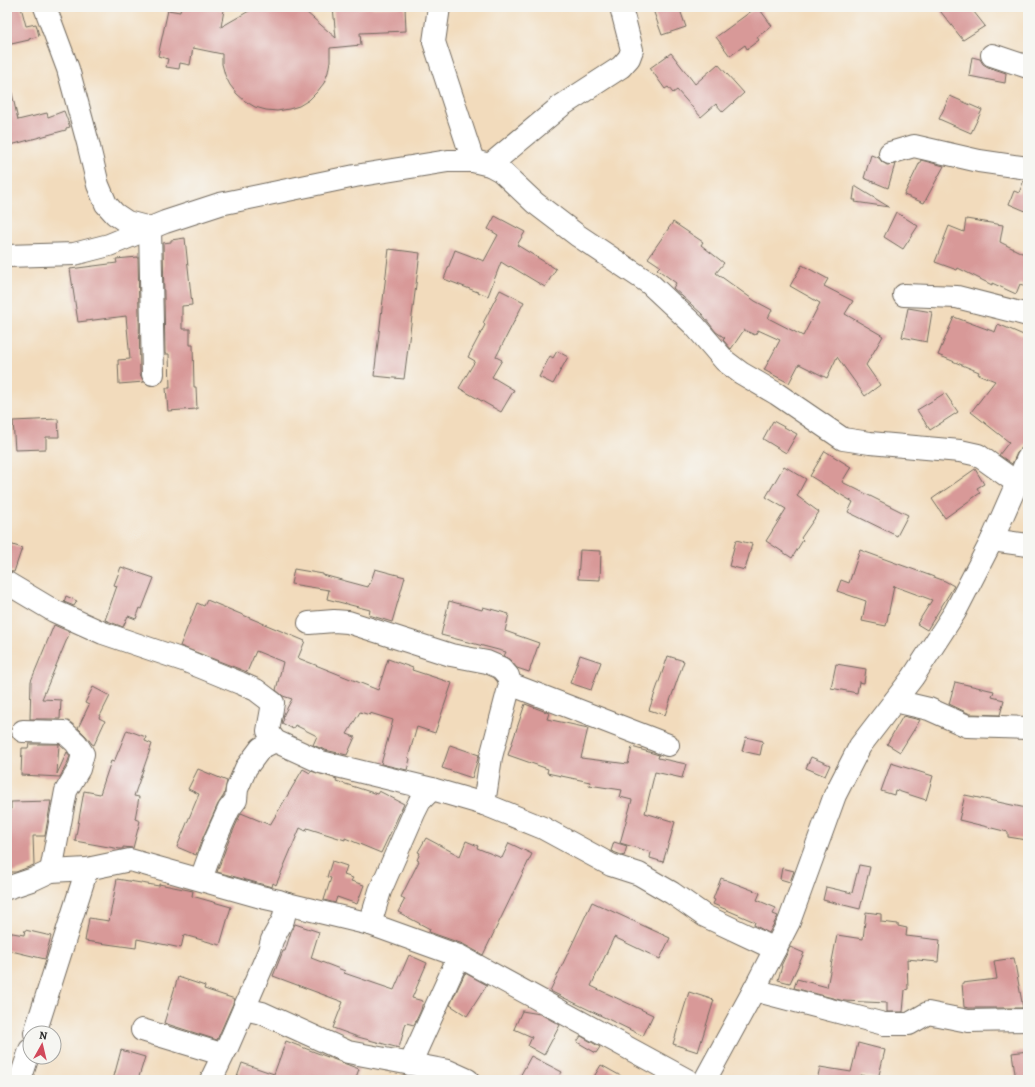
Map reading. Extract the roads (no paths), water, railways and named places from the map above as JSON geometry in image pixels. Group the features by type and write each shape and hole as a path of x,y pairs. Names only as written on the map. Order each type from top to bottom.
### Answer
{"street":[{"path":"45,7 68,69 98,185 106,204 115,214 127,222 150,228"},
{"path":"439,7 434,42 482,163"},
{"path":"482,163 561,106 622,67 629,58 632,50 621,7"},
{"path":"992,54 1028,67"},
{"path":"890,153 914,146 979,161 1028,168"},
{"path":"7,256 74,254 109,245 150,228 220,204 355,176 448,161 482,163 501,171 535,203 577,235 649,283 694,325 730,365 777,394 843,439 870,443 960,451 978,455 1017,483"},
{"path":"150,228 153,374"},
{"path":"904,295 957,297 1028,315"},
{"path":"704,1080 754,990 789,922 835,795 860,746 913,677 955,612 992,540 1028,458"},
{"path":"992,540 1028,545"},
{"path":"7,583 54,611 103,633 186,661 256,690 273,703 268,730 275,741 321,762 432,789 484,804 543,828 611,865 639,874 672,893 705,916 775,949"},
{"path":"309,623 334,621 348,622 451,655 487,662 501,668 508,676 510,684 491,757 484,804"},
{"path":"510,684 668,745"},
{"path":"895,701 929,709 967,726 1028,728"},
{"path":"23,731 64,732 76,743 83,754 79,768 66,792 52,871"},
{"path":"201,880 215,840 229,809 236,800 237,790 246,768 261,748 275,741"},
{"path":"370,924 380,891 414,813 420,801 432,789"},
{"path":"7,888 52,871 87,869 130,860 261,897 279,900 287,904 370,924 459,956 687,1080"},
{"path":"38,1025 87,869"},
{"path":"211,1080 270,951 272,940 283,920 287,904"},
{"path":"410,1064 459,956"},
{"path":"754,990 884,1024 909,1024 928,1013 968,1022 1028,1020"},
{"path":"244,1009 262,1013 348,1052 448,1071 468,1080"},
{"path":"142,1030 218,1053 223,1054 225,1051"},
{"path":"20,1080 25,1065"}]}
